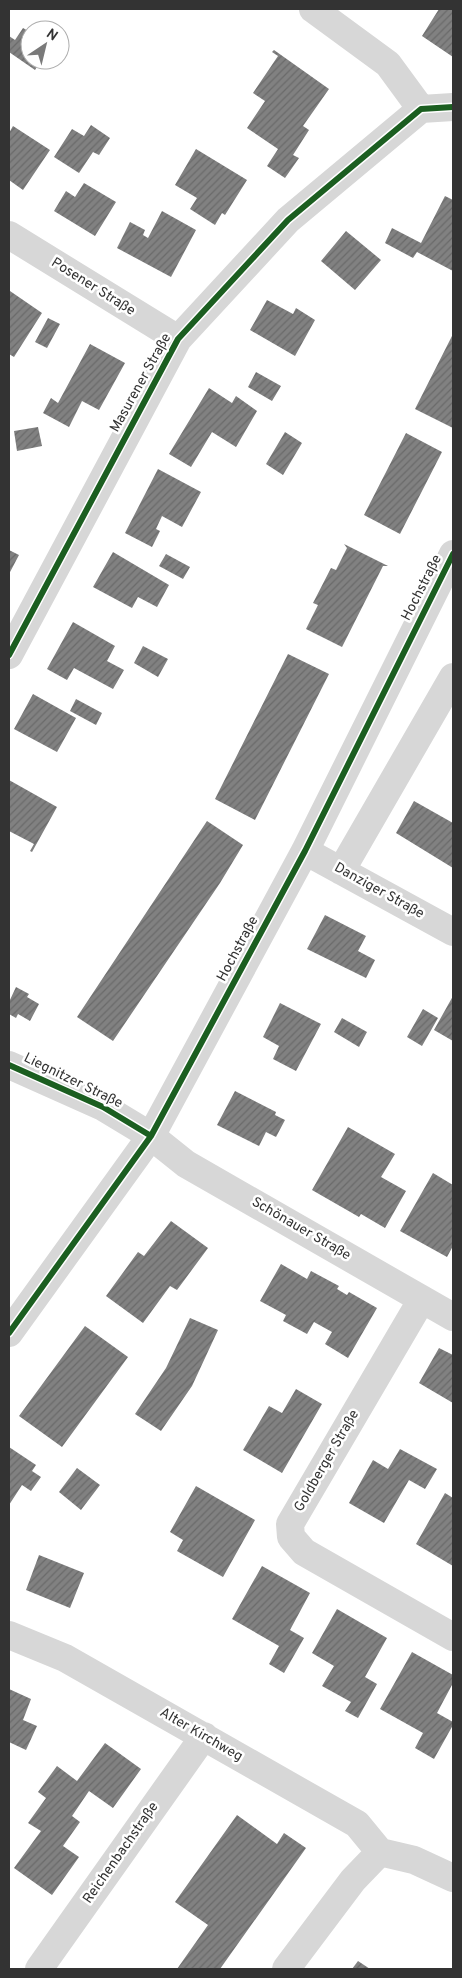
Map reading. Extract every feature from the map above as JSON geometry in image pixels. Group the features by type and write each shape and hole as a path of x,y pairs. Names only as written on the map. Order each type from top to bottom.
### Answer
{"street":[{"path":"313,9 388,64 421,109 453,107"},
{"name":"Masurener Straße","path":"9,655 178,339 288,220 421,109"},
{"name":"Posener Straße","path":"9,235 178,339"},
{"name":"Hochstraße","path":"9,1333 151,1136 305,851 453,554"},
{"path":"342,871 453,676"},
{"name":"Danziger Straße","path":"305,851 453,932"},
{"name":"Liegnitzer Straße","path":"9,1065 103,1107 151,1136"},
{"name":"Schönauer Straße","path":"151,1136 186,1164 453,1317"},
{"name":"Goldberger Straße","path":"422,1299 290,1524 291,1537 304,1552 453,1637"},
{"name":"Alter Kirchweg","path":"9,1635 65,1658 357,1824 380,1852"},
{"name":"Reichenbachstraße","path":"39,1969 204,1736"},
{"path":"286,1969 353,1880 380,1852 414,1860 453,1878"}],"building":[{"path":"439,9 453,9 453,57 422,36"},
{"path":"20,32 20,60 9,52 9,36 15,40"},
{"path":"274,50 329,89 303,126 309,130 293,155 299,158 285,178 267,166 278,149 247,128 265,101 253,93 278,56 272,52"},
{"path":"91,125 110,138 99,155 93,152 79,173 54,157 72,129 84,136"},
{"path":"13,126 50,150 23,190 9,180 9,133"},
{"path":"196,149 247,180 225,215 222,213 215,225 190,209 197,198 175,185"},
{"path":"84,183 116,202 95,236 54,211 66,191 75,197"},
{"path":"445,196 453,200 453,271 417,252 413,258 385,243 392,228 421,243"},
{"path":"162,211 196,230 171,277 117,248 130,222 145,230 143,235 148,238"},
{"path":"346,231 381,260 355,290 321,261"},
{"path":"10,291 42,313 14,357 9,354"},
{"path":"267,300 293,314 296,308 315,320 295,356 250,330"},
{"path":"48,318 60,324 47,348 35,342"},
{"path":"453,334 453,428 415,409"},
{"path":"90,344 125,363 99,410 82,401 69,427 43,413 51,398 58,403"},
{"path":"256,372 281,386 272,401 248,387"},
{"path":"209,388 232,403 236,396 257,411 236,447 212,432 191,467 169,454"},
{"path":"38,427 42,446 17,451 14,431"},
{"path":"285,432 302,443 283,475 266,464"},
{"path":"406,433 442,452 400,534 364,515"},
{"path":"158,469 201,492 182,527 162,516 156,529 160,531 152,547 125,533"},
{"path":"344,544 388,566 383,566 342,647 306,629 318,605 313,603 331,568 336,570 347,548"},
{"path":"9,550 19,555 9,574"},
{"path":"113,552 169,585 157,607 138,597 132,608 93,587"},
{"path":"166,554 190,567 183,579 159,566"},
{"path":"73,622 115,646 107,661 124,670 113,689 74,668 67,680 47,669"},
{"path":"143,646 168,659 158,677 134,663"},
{"path":"288,654 329,674 255,820 215,799"},
{"path":"33,694 76,718 57,752 14,729"},
{"path":"76,699 102,713 96,725 70,711"},
{"path":"9,780 57,807 32,852 30,851 34,844 9,831"},
{"path":"414,801 453,823 453,868 396,833"},
{"path":"207,821 243,845 220,883 113,1041 77,1017"},
{"path":"325,915 366,936 358,951 375,960 366,978 307,949"},
{"path":"16,987 29,994 27,997 39,1004 30,1021 18,1014 16,1018 9,1014 9,1002"},
{"path":"453,996 453,1041 434,1030"},
{"path":"280,1003 321,1024 296,1071 273,1059 279,1046 263,1037"},
{"path":"423,1009 438,1018 422,1046 407,1037"},
{"path":"342,1018 367,1032 359,1047 334,1032"},
{"path":"235,1091 276,1112 275,1115 285,1120 276,1137 266,1132 259,1146 217,1125"},
{"path":"348,1127 395,1154 381,1177 406,1191 385,1228 361,1214 359,1217 312,1190"},
{"path":"433,1173 453,1185 453,1246 447,1257 400,1231"},
{"path":"171,1221 208,1248 177,1290 170,1286 143,1323 106,1296 138,1252 144,1256"},
{"path":"281,1264 307,1279 311,1271 339,1286 337,1289 347,1295 349,1292 377,1308 348,1358 325,1344 332,1332 314,1322 307,1334 283,1321 286,1315 260,1301"},
{"path":"190,1318 218,1330 192,1386 161,1431 135,1414 166,1368"},
{"path":"85,1326 128,1357 62,1447 19,1416"},
{"path":"439,1348 453,1355 453,1403 419,1383"},
{"path":"296,1389 322,1404 282,1473 243,1450 269,1406 282,1413"},
{"path":"9,1447 36,1465 32,1471 41,1477 31,1491 22,1485 9,1505"},
{"path":"400,1449 437,1469 425,1489 409,1480 384,1523 349,1503 373,1460 388,1469"},
{"path":"77,1468 100,1485 81,1510 59,1492"},
{"path":"196,1486 255,1520 223,1577 177,1551 183,1540 170,1532"},
{"path":"445,1493 453,1498 453,1566 416,1544"},
{"path":"39,1555 84,1573 70,1608 26,1590"},
{"path":"262,1566 310,1593 290,1630 304,1638 284,1673 269,1664 279,1646 232,1619"},
{"path":"337,1609 387,1638 365,1677 377,1684 358,1718 345,1711 351,1702 322,1686 334,1666 312,1653"},
{"path":"412,1652 453,1675 453,1683 437,1713 453,1722 453,1725 434,1759 415,1748 423,1733 380,1709"},
{"path":"9,1689 31,1699 23,1720 37,1726 26,1750 9,1742"},
{"path":"105,1743 141,1769 113,1808 89,1791 72,1816 80,1822 63,1846 79,1857 52,1895 14,1868 41,1831 28,1823 46,1798 38,1792 57,1766 77,1781"},
{"path":"237,1815 277,1844 284,1833 306,1848 220,1969 177,1969 208,1925 175,1902"},
{"path":"358,1961 370,1969 352,1969"}],"cycle path":[{"path":"9,655 178,339 288,220 421,109 453,107"},
{"path":"9,1333 151,1136 305,851 453,554"},
{"path":"9,1065 103,1107 151,1136"}]}
